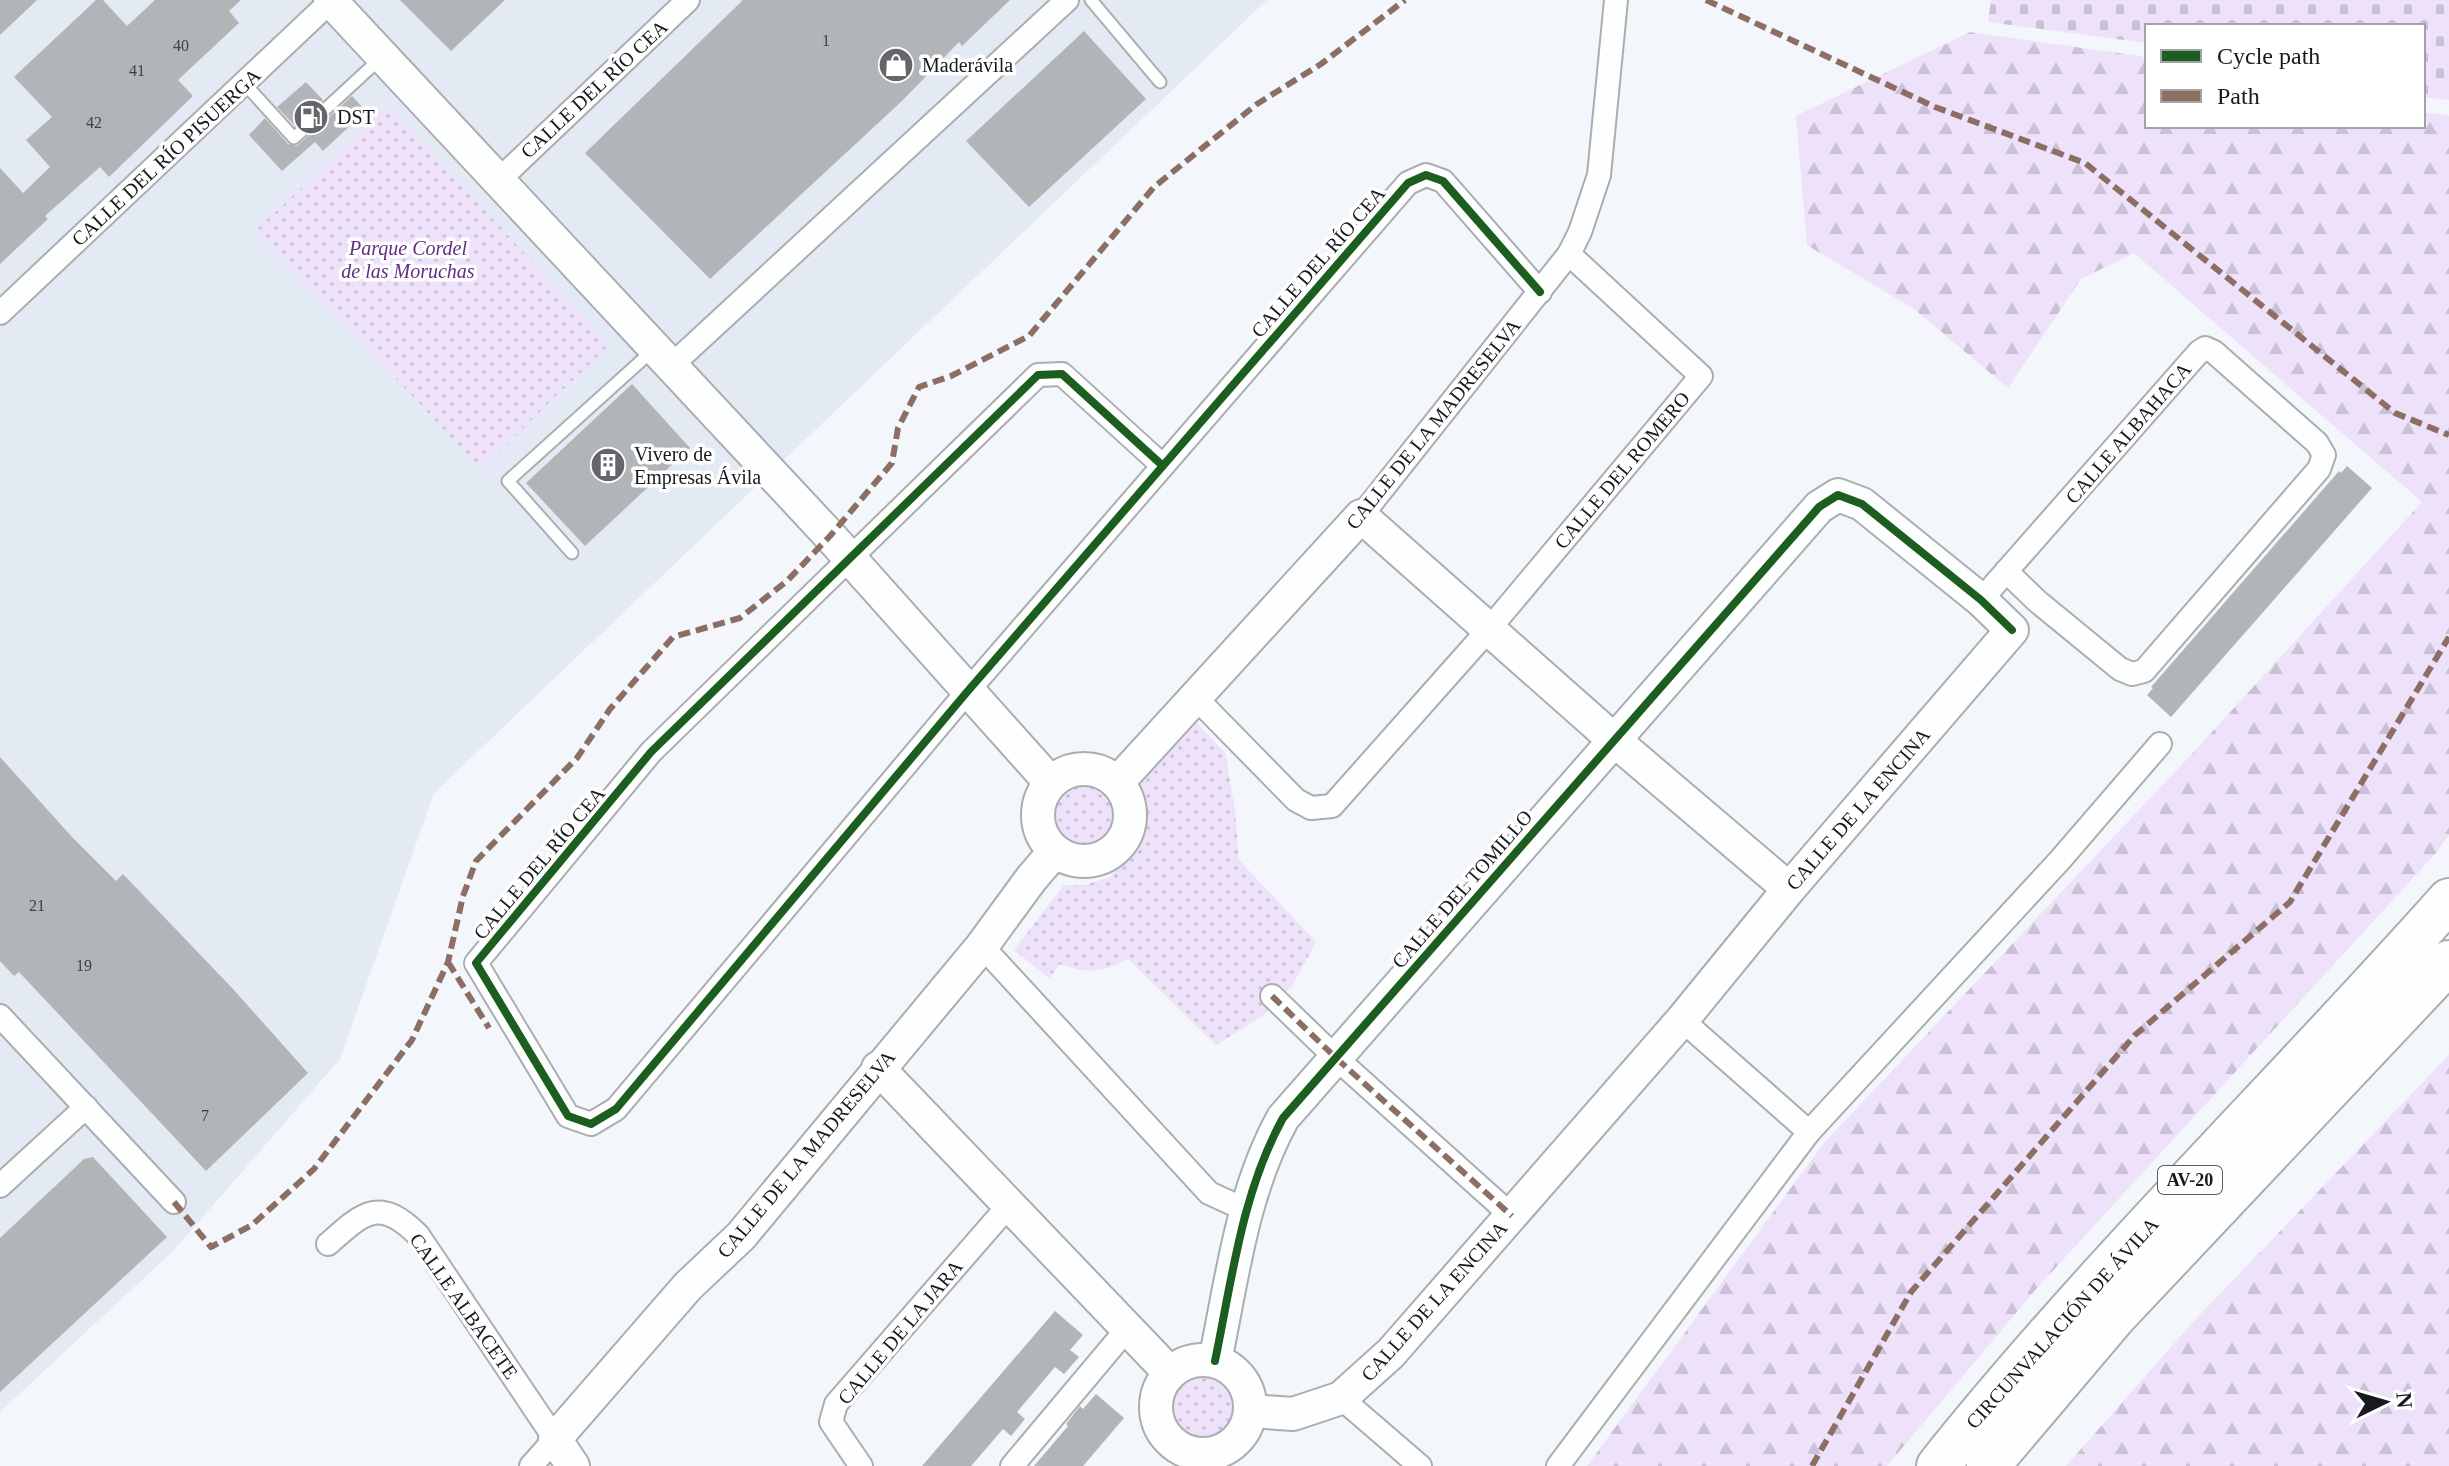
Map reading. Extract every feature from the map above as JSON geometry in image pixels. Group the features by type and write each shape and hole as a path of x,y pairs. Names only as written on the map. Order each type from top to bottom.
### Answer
{"highway":[{"name":"CIRCUNVALACIÓN DE ÁVILA","path":"1938,1466 2089,1288 2449,900"},
{"name":"CIRCUNVALACIÓN DE ÁVILA","path":"1988,1466 2116,1315 2449,962"}],"street":[{"path":"331,0 664,357 1050,782"},
{"name":"CALLE DEL RÍO PISUERGA","path":"0,313 331,0"},
{"name":"CALLE DEL RÍO CEA","path":"500,179 688,0"},
{"path":"664,357 1067,0"},
{"name":"CALLE DE LA MADRESELVA","path":"1117,783 1361,516 1569,254 1580,232 1599,175 1616,0"},
{"name":"CALLE DEL RÍO CEA","path":"1163,466 1062,374 1038,375 651,752 476,963 568,1116 591,1124 616,1109 967,692 1163,466 1408,183 1426,175 1443,181 1540,292"},
{"name":"CALLE DEL ROMERO","path":"1195,697 1296,800 1311,808 1332,806 1490,628 1701,376 1569,254"},
{"name":"CALLE ALBAHACA","path":"1981,600 2205,348 2214,352 2317,443 2324,455 2319,469 2144,671 2132,674 2120,669 2037,601"},
{"name":"CALLE DEL TOMILLO","path":"1215,1361 1246,1210 1268,1145 1283,1118 1819,507 1838,495 1862,504 1981,600"},
{"path":"1361,516 1614,740 1789,889"},
{"path":"2006,571 2037,601"},
{"path":"1981,600 2012,630"},
{"name":"CALLE DE LA ENCINA","path":"1250,1411 1293,1414 1341,1398 1391,1353 1682,1020 1789,889 2037,601"},
{"path":"1558,1466 1809,1132 2060,860 2160,744"},
{"path":"1091,769 1105,773 1117,783 1124,792 1130,815 1122,840 1114,850 1100,858 1085,861 1069,859 1055,851 1045,840 1037,810 1050,782 1062,773 1091,769"},
{"name":"CALLE DE LA MADRESELVA","path":"531,1466 688,1286 741,1236 982,946 1055,851"},
{"path":"982,946 1209,1193 1246,1210"},
{"path":"1272,996 1336,1058 1512,1216"},
{"path":"0,1016 174,1202"},
{"path":"1682,1020 1809,1132"},
{"path":"878,1068 1170,1373"},
{"path":"0,1186 86,1107"},
{"name":"CALLE DE LA JARA","path":"861,1466 831,1422 836,1404 1009,1205"},
{"name":"CALLE ALBACETE","path":"328,1244 361,1215 383,1213 401,1218 418,1235 573,1466"},
{"path":"1012,1466 1127,1329"},
{"path":"1199,1360 1215,1361 1237,1374 1249,1398 1250,1411 1240,1437 1230,1446 1188,1460 1159,1426 1156,1398 1170,1373 1183,1364 1199,1360"},
{"name":"CALLE DE LA ENCINA","path":"1341,1398 1420,1466"}],"lane":[{"path":"1091,0 1160,82"},
{"path":"244,83 294,138 383,57"},
{"path":"572,553 508,481 664,357"}],"shaded area":[{"path":"0,0 1267,0 434,793 340,1059 174,1250 0,1412"}],"green space":[{"path":"1991,0 2449,0 2449,100 2425,97 2425,24 2145,24 2145,43 1988,22"},
{"path":"1970,32 2145,57 2145,128 2425,128 2425,112 2449,116 2449,835 2436,853 2036,1289 1887,1466 1587,1466 1823,1144 2191,755 2422,502 2134,253 2081,279 2008,388 1914,309 1807,245 1796,116"},
{"name":"Parque Cordel de las Moruchas","path":"389,106 609,345 481,469 256,230"},
{"path":"1196,722 1225,753 1235,810 1239,860 1316,942 1292,986 1261,1017 1216,1045 1128,959 1095,970 1060,964 1049,978 1014,950 1064,885 1085,885 1110,877 1136,850 1142,837 1135,786"},
{"path":"1084,784 1106,793 1115,815 1106,837 1084,846 1062,837 1053,815 1062,793"},
{"path":"2449,1055 2449,1466 2066,1466 2193,1322"},
{"path":"1202,1376 1224,1385 1233,1407 1224,1429 1202,1438 1180,1429 1171,1407 1180,1385"}],"building":[{"path":"0,0 37,0 0,35"},
{"path":"96,0 103,0 127,26 155,0 241,0 229,11 239,23 178,80 193,96 109,177 100,167 45,216 48,219 0,264 0,168 23,193 50,167 26,140 52,117 14,77"},
{"path":"400,0 505,0 451,51"},
{"path":"743,0 1010,0 962,46 959,42 903,100 710,279 585,153"},
{"path":"1084,31 1146,99 1029,207 966,141"},
{"path":"306,82 323,100 295,126 277,107"},
{"path":"352,96 366,111 323,151 315,142 282,171 249,135 265,118 288,144 297,146"},
{"name":"Vivero de Empresas Ávila","path":"632,384 690,448 585,546 526,483"},
{"path":"2347,466 2372,488 2171,717 2147,695 2151,687 2339,471 2341,473"},
{"path":"0,757 116,881 123,874 308,1073 206,1171 19,972 14,976 0,961"},
{"path":"93,1157 167,1237 0,1392 0,1238 84,1159"},
{"path":"1055,1311 1083,1335 1070,1350 1079,1357 1064,1374 1055,1367 1017,1412 1025,1419 1011,1436 1003,1429 971,1466 922,1466"},
{"path":"1096,1394 1124,1418 1083,1466 1034,1466 1068,1426 1066,1424 1080,1406 1083,1409"}],"marked path":[{"path":"174,1202 211,1247 252,1225 314,1169 412,1040 448,962 463,896 476,861 577,758 610,709 673,637 740,618 787,581 892,463 898,428 919,387 951,376 1029,336 1154,187 1257,104 1321,64 1405,0"},
{"path":"1706,0 1935,107 2085,163 2395,413 2449,435"},
{"path":"1812,1466 1911,1292 2135,1035 2290,902 2449,637"},
{"path":"448,962 489,1028"},
{"path":"1272,996 1336,1058 1512,1216"}],"cycle path":[{"path":"1163,466 1062,374 1038,375 651,752 476,963 568,1116 591,1124 616,1109 967,692 1408,183 1426,175 1443,181 1540,292"},
{"path":"1215,1361 1248,1206 1257,1176 1283,1118 1819,507 1838,495 1862,504 1981,600 2012,630"}],"place":[{"name":"Maderávila","path":"896,65"},
{"name":"DST","path":"311,117"},
{"name":"Vivero de Empresas Ávila","path":"608,465"}]}
